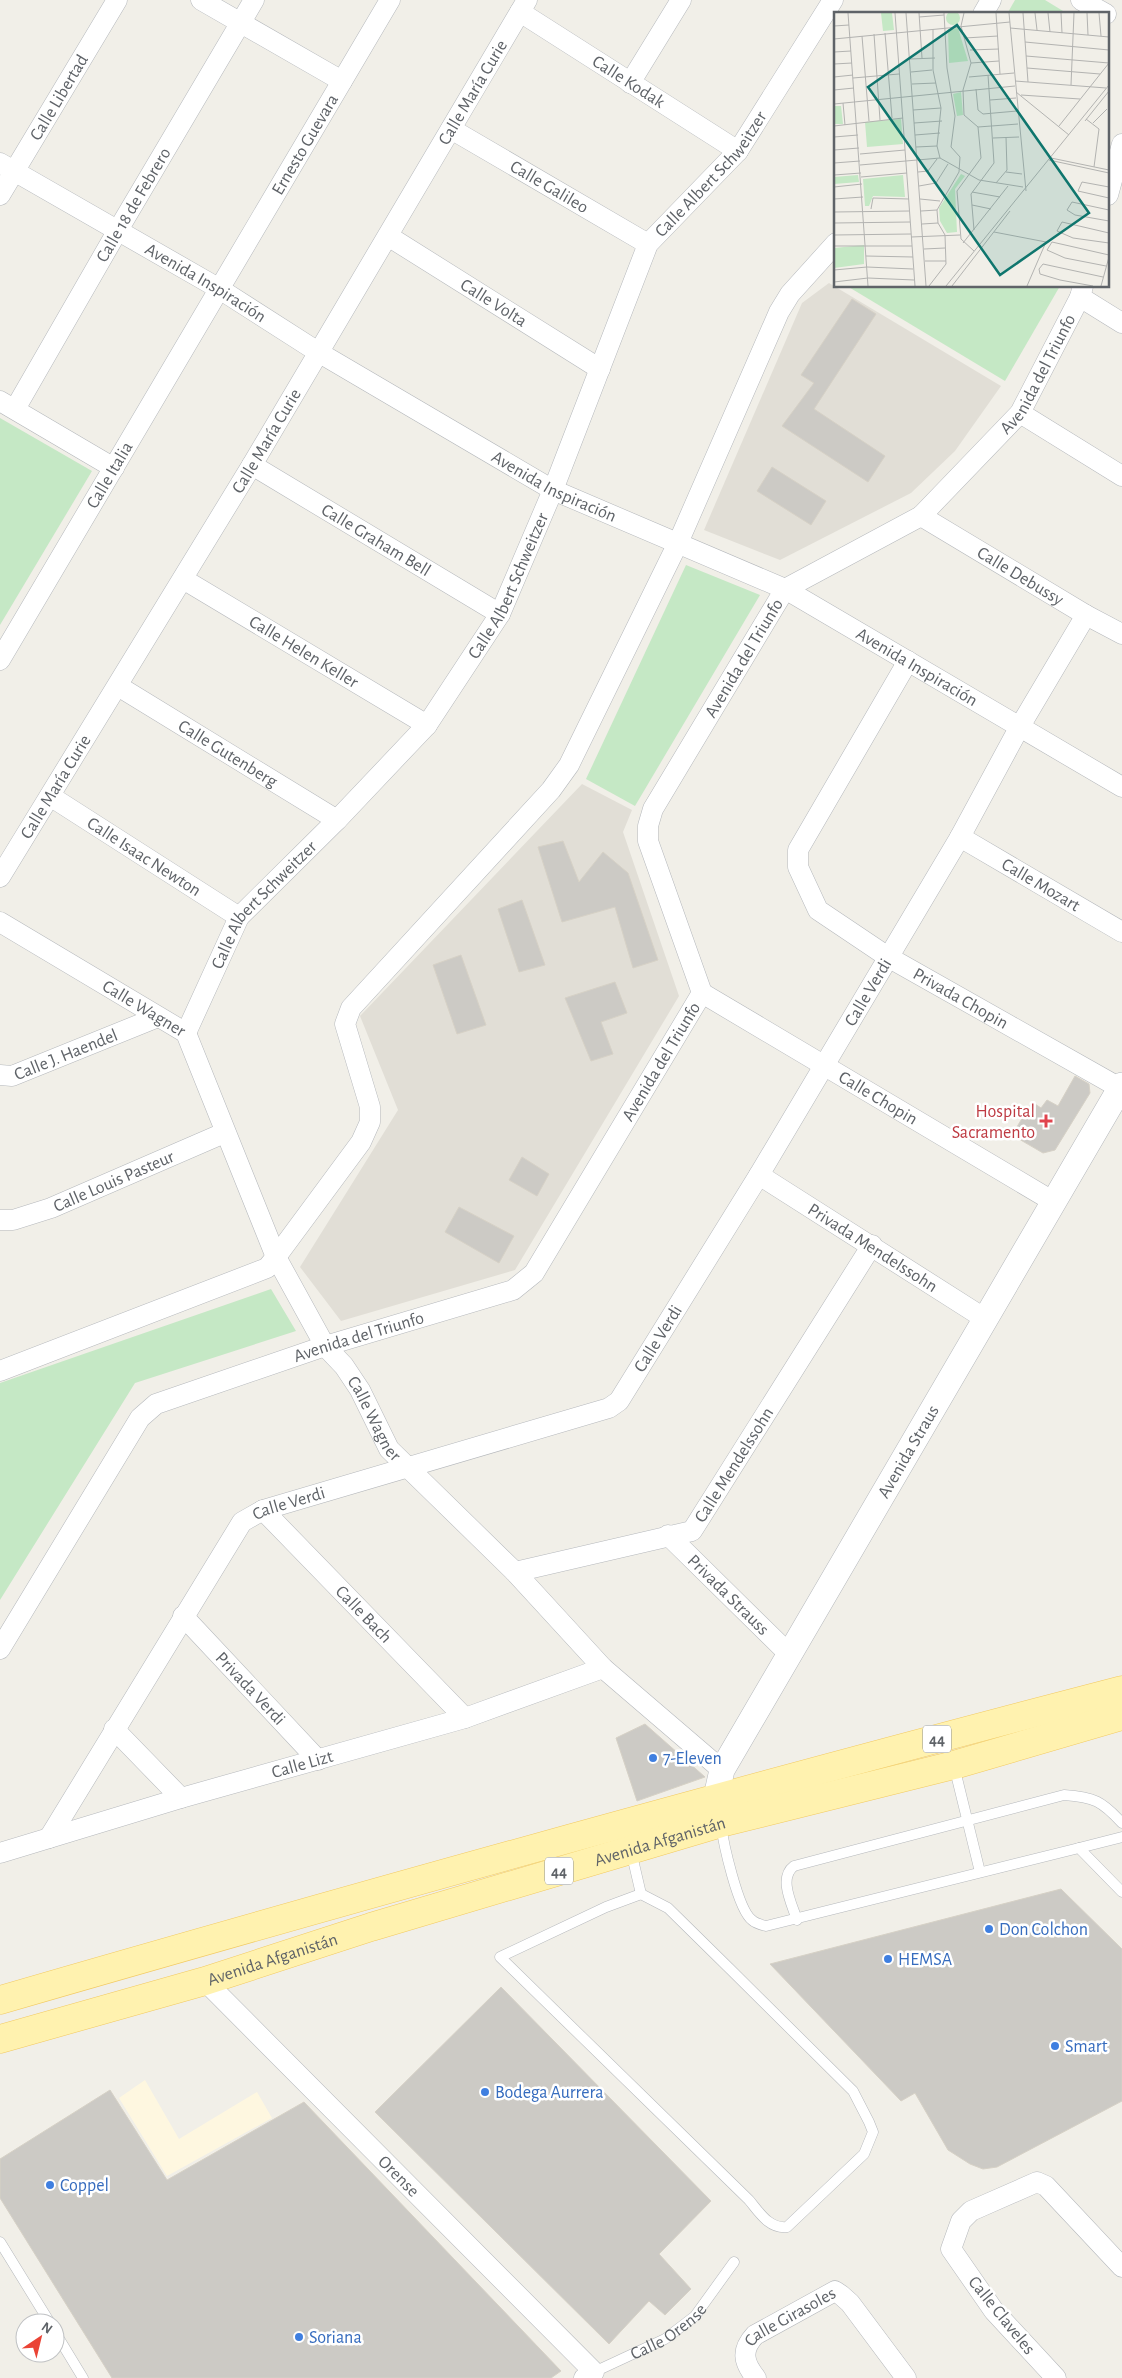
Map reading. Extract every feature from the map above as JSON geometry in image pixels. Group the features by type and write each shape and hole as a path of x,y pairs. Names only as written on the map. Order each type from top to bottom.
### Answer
{"main road":[{"name":"Avenida Afganistán","path":"0,2039 205,1980 371,1927 630,1850 718,1810 954,1765 1117,1710"},
{"name":"Avenida Afganistán","path":"0,2000 349,1899 718,1810 1117,1710"}],"street":[{"name":"Calle Libertad","path":"0,195 7,167 117,0"},
{"path":"201,0 342,81"},
{"name":"Calle 18 de Febrero","path":"8,405 118,230 254,0"},
{"name":"Ernesto Guevara","path":"218,288 390,0"},
{"path":"630,83 681,0"},
{"name":"Calle Albert Schweitzer","path":"186,1033 239,917 337,820 427,724 500,614 553,490 648,244 738,151 834,0"},
{"path":"984,12 991,0"},
{"path":"1081,0 1103,12"},
{"name":"Calle Kodak","path":"524,6 630,83 738,151"},
{"name":"Calle María Curie","path":"0,877 252,465 524,6"},
{"path":"1110,16 1122,23"},
{"name":"Calle Galileo","path":"451,129 648,244"},
{"path":"1110,191 1119,171 1122,144"},
{"name":"Avenida Inspiración","path":"7,167 218,288 318,352 553,490 785,589 1122,787"},
{"name":"Calle Volta","path":"388,236 600,369"},
{"path":"0,1371 267,1268 276,1257 361,1142 370,1122 370,1107 345,1024 351,1008 551,790 569,764 678,543 779,312 790,294 834,245"},
{"name":"Calle Italia","path":"0,660 218,288"},
{"path":"1081,292 1122,323"},
{"name":"Avenida del Triunfo","path":"0,1649 140,1418 156,1404 325,1346 513,1290 523,1284 534,1273 702,993 648,841 648,826 653,809 785,589 921,516 1020,413 1081,292"},
{"path":"8,405 114,468"},
{"path":"1020,413 1122,476"},
{"name":"Calle Graham Bell","path":"252,465 500,614"},
{"name":"Calle Debussy","path":"921,516 1086,615 1122,634"},
{"name":"Calle Helen Keller","path":"183,579 427,724"},
{"name":"Calle Verdi","path":"48,1838 242,1522 263,1510 609,1408 619,1401 759,1175 822,1066 960,837 1019,728 1086,615"},
{"name":"Privada Chopin","path":"908,661 798,850 798,867 818,910 888,957 1121,1087"},
{"name":"Calle Gutenberg","path":"118,686 337,820"},
{"name":"Calle Isaac Newton","path":"50,796 239,917"},
{"name":"Calle Mozart","path":"960,837 1122,932"},
{"name":"Calle Wagner","path":"0,922 186,1033 224,1133 276,1257 325,1346 344,1366 360,1390 389,1449 515,1572 603,1668 722,1770"},
{"name":"Calle Chopin","path":"702,993 822,1066 1054,1202"},
{"name":"Calle J. Haendel","path":"0,1075 12,1076 158,1017"},
{"name":"Avenida Straus","path":"718,1810 722,1770 987,1320 1121,1087"},
{"name":"Calle Louis Pasteur","path":"0,1220 13,1220 51,1208 224,1133"},
{"name":"Privada Mendelssohn","path":"759,1175 872,1245 987,1320"},
{"name":"Calle Mendelssohn","path":"515,1572 668,1535 692,1531 872,1245"},
{"name":"Calle Bach","path":"263,1510 465,1718"},
{"name":"Privada Strauss","path":"668,1535 789,1654"},
{"name":"Privada Verdi","path":"183,1616 318,1760"},
{"name":"Calle Lizt","path":"0,1853 181,1798 465,1718 603,1668"},
{"path":"114,1729 181,1798"},
{"name":"Orense","path":"205,1980 589,2375"},
{"name":"Calle Claveles","path":"1056,2378 994,2311 951,2249 961,2221 971,2211 1036,2182 1046,2186 1122,2267"},
{"name":"Calle Girasoles","path":"751,2373 744,2354 748,2343 755,2335 835,2291 850,2303 906,2378"}],"lane":[{"path":"954,1765 980,1872"},
{"path":"797,1920 786,1883 790,1869 794,1866 1064,1795 1088,1797 1109,1809 1122,1823"},
{"path":"718,1810 724,1850 745,1910 751,1920 766,1926 797,1920 1122,1837"},
{"path":"1079,1848 1122,1892"},
{"path":"630,1850 641,1894 668,1908 778,2017 853,2092 869,2122 872,2132 864,2154 787,2228 776,2227 766,2220 748,2200 500,1957 606,1907 641,1894"},
{"path":"0,2242 44,2313"},
{"name":"Calle Orense","path":"589,2375 665,2339 695,2316 734,2262"},
{"path":"65,2348 83,2378"}],"shaded area":[{"path":"829,283 834,288 837,288 1001,386 955,451 911,493 780,560 704,530 802,303"},
{"path":"582,784 632,810 623,832 679,996 515,1270 341,1321 300,1267 398,1110 360,1016"},
{"path":"145,2080 179,2139 257,2092 272,2118 167,2176 119,2098"}],"green space":[{"path":"1015,0 1045,0 1065,12 1008,12"},
{"path":"850,288 1059,288 1005,381"},
{"path":"0,418 92,471 0,625"},
{"path":"686,565 760,595 635,806 586,779"},
{"path":"271,1289 296,1331 135,1383 0,1600 0,1383"}],"building":[{"path":"852,299 876,314 814,409 885,456 868,482 782,426 814,383 801,375"},
{"path":"772,467 826,501 811,525 757,491"},
{"path":"563,841 579,882 603,852 628,873 658,960 633,968 615,907 562,922 538,847"},
{"path":"522,900 545,965 519,972 498,909"},
{"path":"461,955 486,1025 457,1034 433,965"},
{"path":"615,982 627,1013 601,1022 613,1054 591,1061 565,998"},
{"name":"Hospital Sacramento","path":"1075,1076 1089,1084 1090,1093 1055,1150 1043,1153 1012,1135 1032,1102 1041,1108 1047,1100 1058,1106"},
{"path":"522,1157 549,1174 537,1196 509,1180"},
{"path":"459,1207 514,1236 499,1263 445,1232"},
{"name":"7-Eleven","path":"645,1724 705,1777 637,1801 616,1738"},
{"path":"1061,1889 1122,1949 1122,2101 997,2167 983,2169 970,2164 948,2150 915,2093 901,2101 770,1964"},
{"path":"501,1987 711,2201 659,2254 691,2289 665,2315 649,2301 609,2344 375,2112"},
{"path":"110,2090 167,2180 304,2102 561,2371 551,2378 112,2378 0,2198 0,2159"}],"place":[{"name":"Hospital Sacramento","path":"1046,1121"},
{"name":"7-Eleven","path":"653,1758"},
{"name":"Don Colchon","path":"989,1929"},
{"name":"HEMSA","path":"888,1959"},
{"name":"Smart","path":"1055,2046"},
{"name":"Bodega Aurrera","path":"485,2092"},
{"name":"Coppel","path":"50,2185"},
{"name":"Soriana","path":"299,2337"}]}
